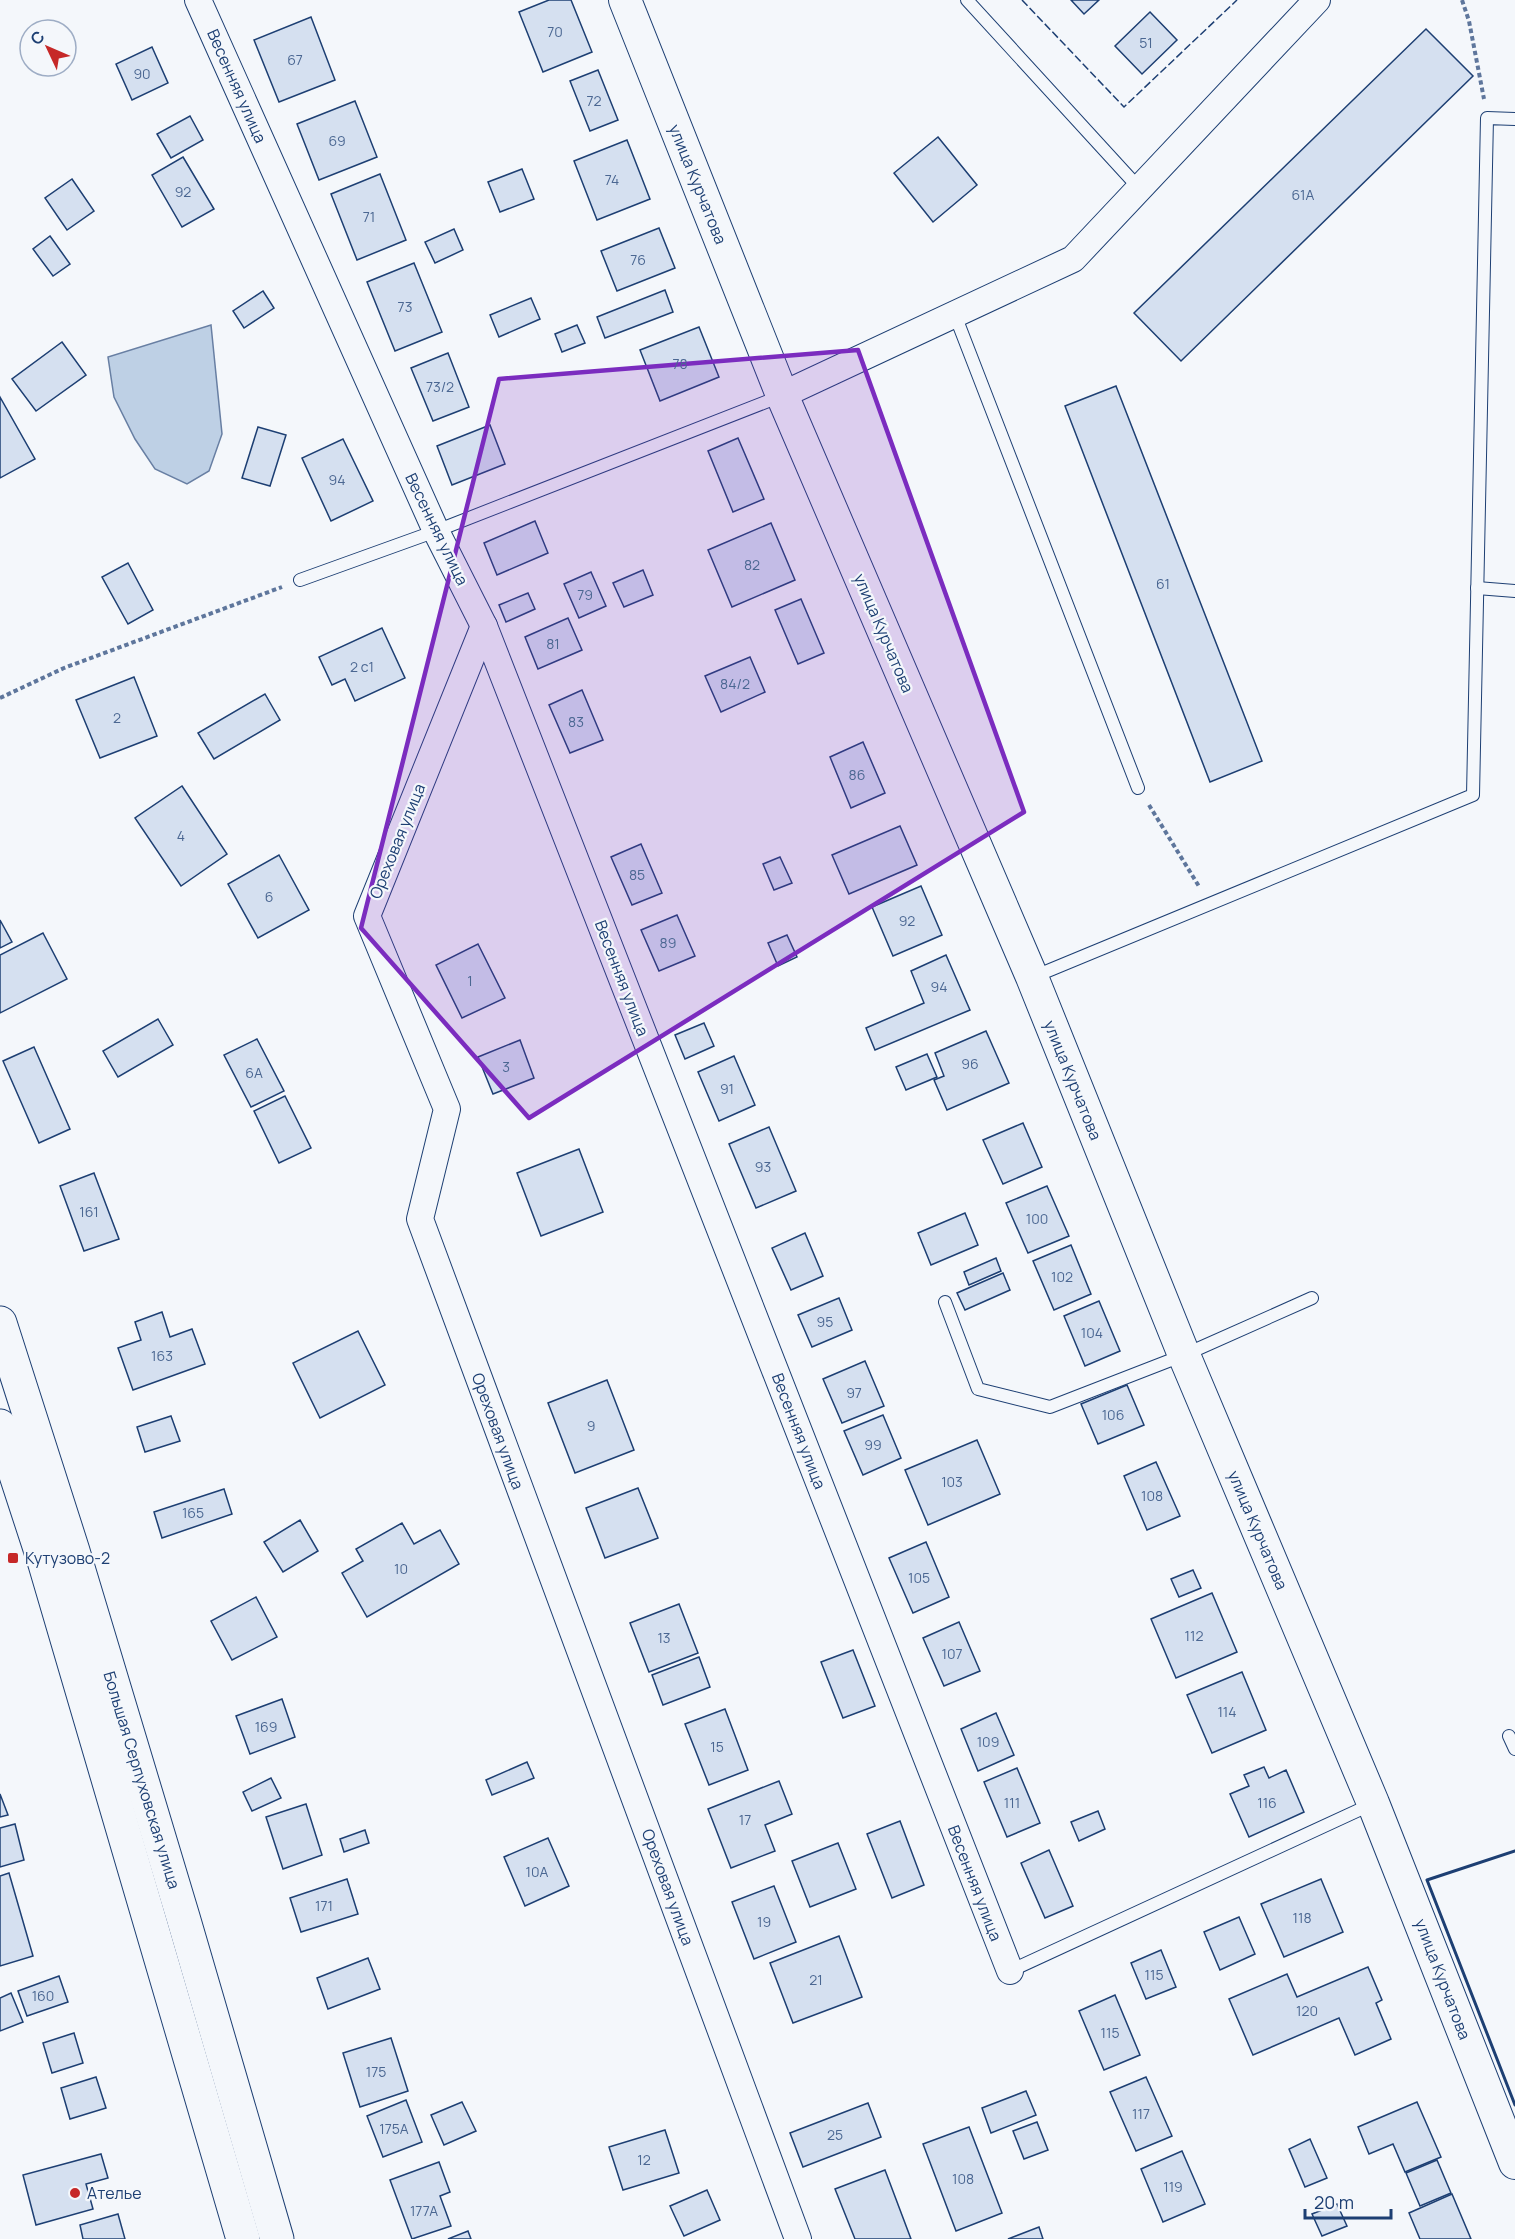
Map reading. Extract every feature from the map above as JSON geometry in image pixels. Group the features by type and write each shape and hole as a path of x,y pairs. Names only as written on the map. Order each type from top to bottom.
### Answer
{"main road":[{"name":"Большая Серпуховская улица","path":"0,1323 76,1563 277,2239"},
{"name":"Большая Серпуховская улица","path":"0,1426 48,1575 243,2239"}],"street":[{"name":"Весенняя улица","path":"198,0 436,531 484,626 1010,1971"},
{"name":"улица Курчатова","path":"625,0 782,396 1032,977 1184,1355 1373,1803 1515,2163"},
{"path":"782,396 1073,259 1317,0"},
{"name":"Ореховая улица","path":"484,626 367,916 447,1109 420,1219 798,2239"}],"lane":[{"path":"967,0 1139,188"},
{"path":"1032,977 1473,795 1487,118 1515,119"},
{"path":"955,315 1138,788"},
{"path":"300,580 436,531 782,396"},
{"path":"1478,588 1515,591"},
{"path":"945,1302 978,1389 1050,1407 1184,1355 1312,1298"},
{"path":"1509,1736 1515,1749"},
{"path":"1010,1971 1373,1803"}],"path":[{"path":"1462,0 1469,21 1487,118"},
{"path":"0,698 64,668 300,580"},
{"path":"1138,788 1209,904"}],"highlighted area":[{"path":"858,350 1024,812 529,1118 361,928 499,379"}],"water":[{"path":"211,325 222,434 209,471 187,484 155,469 135,439 114,397 108,357"}],"building":[{"path":"549,0 571,0 592,52 543,72 519,12"},
{"path":"1071,0 1099,0 1084,14"},
{"path":"1150,12 1177,40 1142,74 1115,46"},
{"path":"311,17 335,80 279,102 254,40"},
{"path":"1426,29 1473,76 1181,361 1134,313"},
{"path":"152,47 168,83 132,100 116,64"},
{"path":"598,70 618,120 590,131 570,81"},
{"path":"355,101 377,157 319,180 297,124"},
{"path":"190,116 203,140 171,158 157,134"},
{"path":"938,137 977,185 933,222 894,173"},
{"path":"627,140 650,199 597,220 574,161"},
{"path":"183,157 214,209 182,227 152,175"},
{"path":"522,169 534,199 500,212 488,182"},
{"path":"380,174 406,240 357,260 331,194"},
{"path":"72,179 94,211 67,230 45,198"},
{"path":"659,228 675,268 617,291 601,251"},
{"path":"454,229 463,250 435,263 425,242"},
{"path":"50,236 70,264 53,276 33,249"},
{"path":"414,263 442,332 395,351 367,282"},
{"path":"665,290 673,312 605,338 597,317"},
{"path":"263,291 274,308 244,328 233,311"},
{"path":"531,298 540,319 499,337 490,315"},
{"path":"577,325 585,343 562,352 555,334"},
{"path":"699,327 719,377 660,401 640,350"},
{"path":"62,342 86,375 36,411 12,379"},
{"path":"448,353 469,407 433,421 411,368"},
{"path":"1116,386 1262,761 1210,782 1065,406"},
{"path":"0,397 35,459 0,478"},
{"path":"490,425 505,464 452,485 437,446"},
{"path":"258,427 286,435 270,486 242,478"},
{"path":"738,438 764,499 733,512 708,451"},
{"path":"343,439 373,501 331,521 302,458"},
{"path":"535,521 548,553 497,575 484,543"},
{"path":"771,523 795,580 732,607 708,550"},
{"path":"128,563 153,610 128,624 102,577"},
{"path":"643,570 653,595 624,607 613,583"},
{"path":"591,572 606,606 579,618 564,584"},
{"path":"528,593 535,609 506,622 499,605"},
{"path":"801,599 824,653 798,664 775,610"},
{"path":"568,618 582,650 538,669 525,637"},
{"path":"382,628 405,678 355,701 345,679 332,685 319,657"},
{"path":"750,657 765,692 721,712 705,676"},
{"path":"134,677 157,736 100,758 76,700"},
{"path":"582,690 603,740 570,753 549,705"},
{"path":"265,694 280,720 214,759 198,733"},
{"path":"863,742 885,793 851,808 830,757"},
{"path":"182,786 227,854 181,886 135,818"},
{"path":"900,826 917,865 849,894 832,855"},
{"path":"641,844 662,893 632,905 611,857"},
{"path":"279,855 309,910 258,938 228,884"},
{"path":"780,857 792,883 774,890 763,864"},
{"path":"921,886 942,935 893,956 872,907"},
{"path":"677,915 695,956 659,971 641,930"},
{"path":"0,920 12,942 0,948"},
{"path":"43,933 67,979 0,1013 0,955"},
{"path":"787,935 797,957 778,966 768,943"},
{"path":"478,944 505,998 462,1018 436,965"},
{"path":"946,955 970,1010 875,1050 866,1028 924,1003 911,971"},
{"path":"158,1019 173,1045 118,1077 103,1051"},
{"path":"704,1023 714,1046 685,1059 675,1035"},
{"path":"986,1031 1009,1083 947,1110 934,1080 944,1076 935,1053"},
{"path":"257,1039 284,1091 251,1107 224,1055"},
{"path":"520,1040 534,1078 493,1094 478,1057"},
{"path":"34,1047 70,1129 39,1143 3,1061"},
{"path":"927,1054 937,1077 906,1090 896,1067"},
{"path":"734,1056 755,1105 719,1121 698,1072"},
{"path":"285,1096 311,1148 279,1163 254,1111"},
{"path":"1023,1123 1042,1167 1003,1184 983,1140"},
{"path":"769,1127 796,1191 756,1208 729,1144"},
{"path":"579,1149 603,1212 541,1236 517,1173"},
{"path":"94,1173 119,1239 84,1251 60,1186"},
{"path":"1047,1186 1069,1236 1028,1253 1006,1203"},
{"path":"965,1213 978,1245 931,1265 918,1233"},
{"path":"805,1233 823,1276 791,1290 772,1248"},
{"path":"1071,1245 1091,1294 1054,1310 1033,1261"},
{"path":"996,1258 1001,1271 969,1285 964,1272"},
{"path":"1003,1273 1010,1290 965,1310 957,1293"},
{"path":"839,1298 852,1330 812,1347 798,1315"},
{"path":"1099,1301 1120,1351 1085,1366 1064,1316"},
{"path":"162,1312 170,1337 192,1329 205,1364 133,1390 118,1348 141,1340 135,1322"},
{"path":"358,1331 385,1385 320,1418 293,1363"},
{"path":"865,1361 884,1406 842,1423 823,1379"},
{"path":"607,1380 634,1450 575,1473 548,1403"},
{"path":"1127,1385 1144,1425 1098,1444 1081,1404"},
{"path":"883,1415 901,1458 863,1475 844,1431"},
{"path":"171,1416 180,1441 145,1452 137,1427"},
{"path":"977,1440 1000,1494 928,1525 905,1470"},
{"path":"1156,1462 1180,1516 1147,1530 1124,1476"},
{"path":"638,1488 658,1538 605,1558 586,1508"},
{"path":"224,1489 232,1514 162,1538 154,1512"},
{"path":"300,1520 318,1551 283,1572 264,1542"},
{"path":"402,1523 414,1544 440,1530 459,1564 367,1617 342,1573 363,1561 356,1549"},
{"path":"926,1542 949,1597 913,1613 889,1558"},
{"path":"1193,1570 1201,1588 1179,1597 1171,1579"},
{"path":"1212,1593 1237,1652 1176,1678 1151,1619"},
{"path":"256,1597 277,1637 232,1660 211,1621"},
{"path":"679,1604 698,1653 649,1672 630,1623"},
{"path":"959,1622 980,1671 944,1686 923,1638"},
{"path":"853,1650 875,1706 843,1718 821,1662"},
{"path":"699,1657 710,1687 663,1705 652,1675"},
{"path":"1242,1672 1266,1730 1212,1753 1187,1695"},
{"path":"282,1699 295,1737 250,1754 236,1716"},
{"path":"725,1709 748,1770 709,1785 685,1724"},
{"path":"996,1713 1014,1755 978,1771 961,1729"},
{"path":"527,1762 534,1778 492,1795 486,1780"},
{"path":"1264,1767 1269,1778 1286,1770 1304,1812 1249,1837 1230,1794 1249,1786 1244,1775"},
{"path":"1017,1768 1040,1823 1007,1837 984,1782"},
{"path":"271,1778 281,1798 252,1811 243,1792"},
{"path":"779,1781 792,1814 765,1825 775,1851 731,1868 708,1809"},
{"path":"0,1794 8,1815 0,1817"},
{"path":"306,1804 322,1855 283,1869 266,1817"},
{"path":"1098,1811 1105,1829 1079,1841 1071,1822"},
{"path":"900,1821 924,1885 892,1898 867,1834"},
{"path":"15,1824 24,1860 0,1867 0,1828"},
{"path":"365,1830 369,1843 344,1852 340,1839"},
{"path":"548,1838 569,1886 525,1906 504,1857"},
{"path":"838,1843 856,1889 810,1907 792,1861"},
{"path":"1049,1850 1073,1906 1045,1918 1021,1863"},
{"path":"9,1873 33,1956 0,1966 0,1876"},
{"path":"347,1879 358,1914 301,1932 290,1898"},
{"path":"1321,1879 1343,1932 1284,1957 1261,1904"},
{"path":"774,1886 796,1942 754,1959 732,1902"},
{"path":"1239,1917 1255,1954 1220,1970 1204,1932"},
{"path":"839,1936 862,1997 793,2023 770,1963"},
{"path":"1161,1950 1176,1987 1146,1999 1131,1963"},
{"path":"368,1958 380,1989 328,2009 317,1978"},
{"path":"1368,1967 1382,2000 1376,2003 1391,2039 1355,2055 1339,2018 1253,2055 1229,1999 1287,1974 1297,1997"},
{"path":"59,1976 68,2002 27,2016 18,1991"},
{"path":"11,1993 23,2022 0,2031 0,1998"},
{"path":"1115,1995 1140,2055 1104,2070 1079,2011"},
{"path":"74,2033 83,2063 52,2073 43,2043"},
{"path":"391,2038 408,2091 360,2107 343,2053"},
{"path":"96,2077 106,2108 70,2119 61,2088"},
{"path":"1146,2077 1172,2136 1136,2151 1110,2092"},
{"path":"1026,2091 1036,2115 991,2133 982,2108"},
{"path":"406,2100 422,2142 383,2157 367,2116"},
{"path":"462,2102 476,2131 444,2145 431,2115"},
{"path":"1417,2102 1441,2157 1405,2172 1393,2144 1369,2154 1358,2127"},
{"path":"868,2103 881,2137 803,2167 790,2133"},
{"path":"1037,2122 1048,2150 1024,2159 1013,2131"},
{"path":"969,2127 1002,2213 956,2231 923,2144"},
{"path":"665,2130 679,2173 623,2190 609,2147"},
{"path":"1310,2139 1327,2178 1305,2187 1289,2149"},
{"path":"1182,2151 1205,2204 1163,2222 1141,2169"},
{"path":"101,2154 108,2178 86,2184 93,2209 36,2225 23,2175"},
{"path":"1437,2160 1451,2193 1420,2206 1406,2173"},
{"path":"439,2162 450,2192 440,2196 451,2226 412,2239 390,2180"},
{"path":"885,2170 911,2239 855,2239 835,2189"},
{"path":"707,2190 720,2220 684,2236 670,2206"},
{"path":"1452,2194 1471,2239 1420,2239 1409,2213"},
{"path":"1337,2204 1347,2226 1322,2236 1312,2214"},
{"path":"118,2214 125,2239 83,2239 80,2225"},
{"path":"1039,2227 1043,2239 1008,2239"},
{"path":"468,2231 471,2239 448,2239"}],"fence":[{"path":"1022,0 1124,107 1237,0"}],"wall":[{"path":"1515,1851 1427,1880 1515,2105"}],"place":[{"name":"Кутузово-2","path":"13,1558"},
{"name":"Ателье","path":"75,2193"}]}
